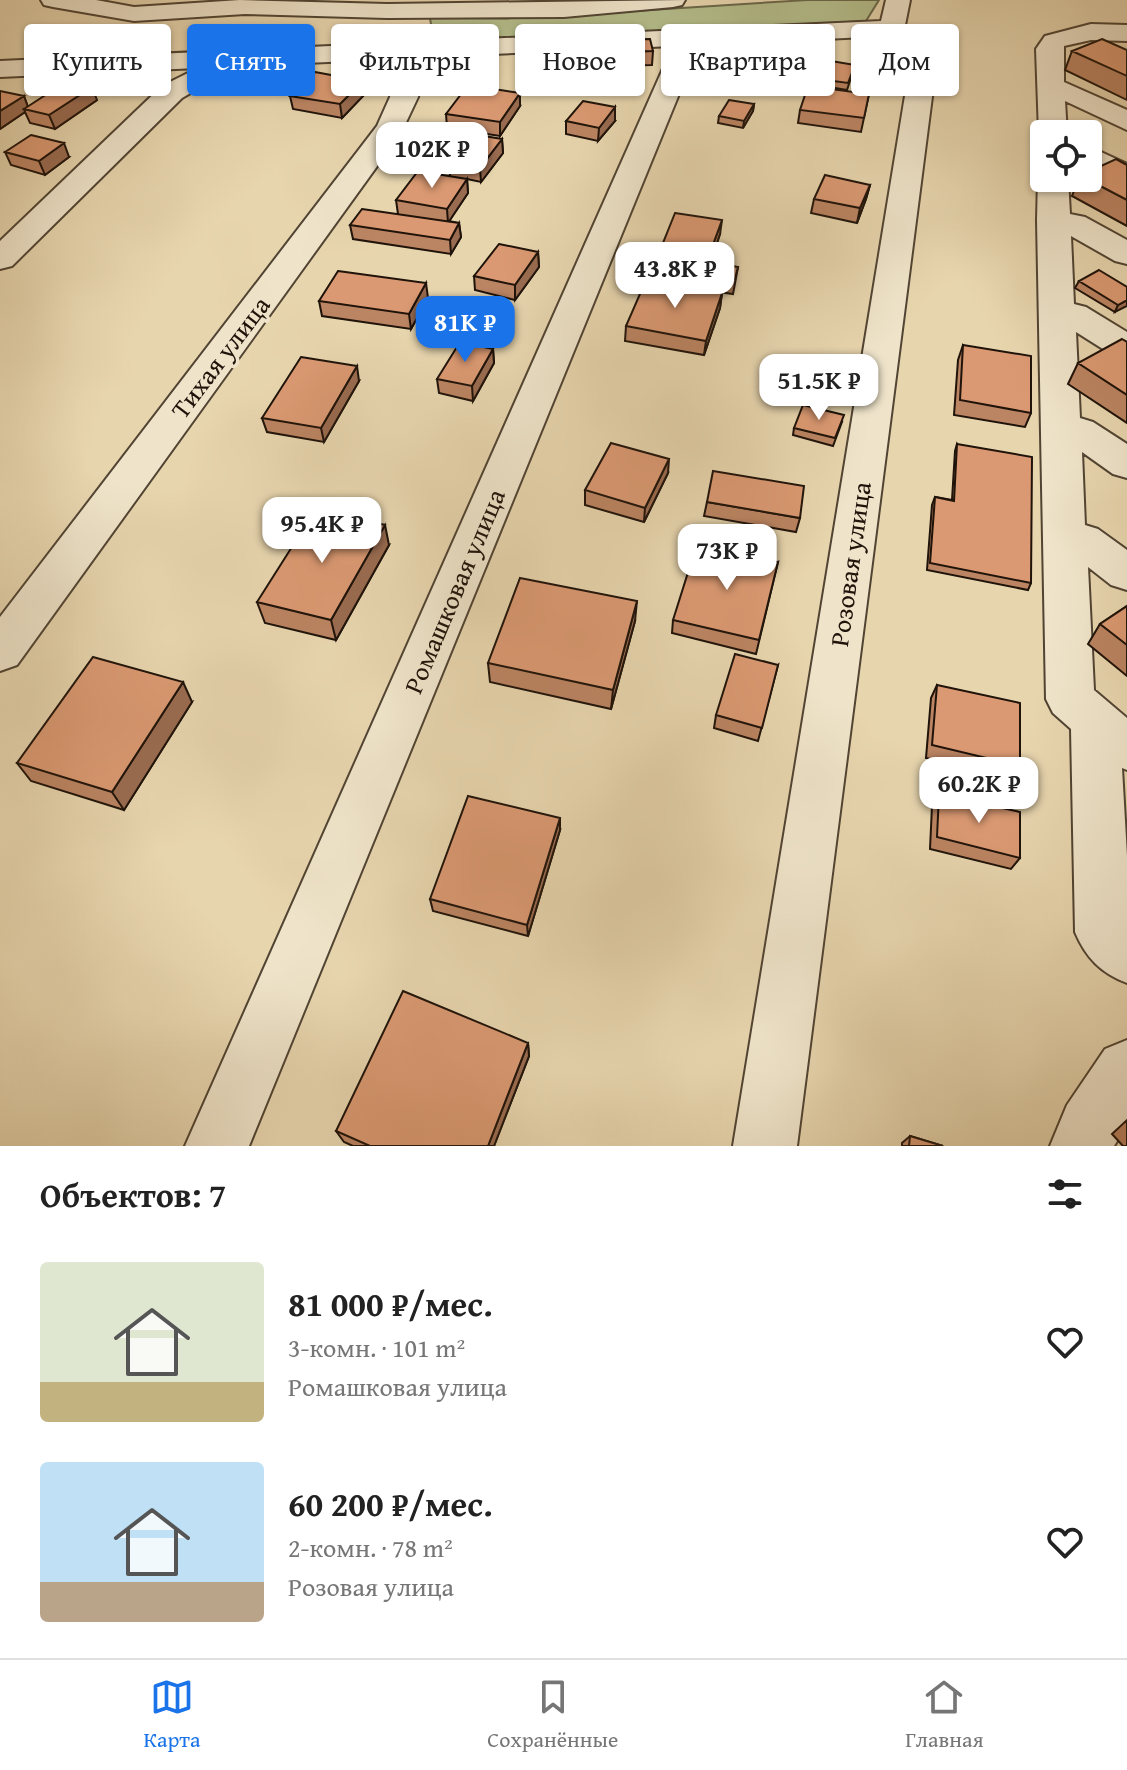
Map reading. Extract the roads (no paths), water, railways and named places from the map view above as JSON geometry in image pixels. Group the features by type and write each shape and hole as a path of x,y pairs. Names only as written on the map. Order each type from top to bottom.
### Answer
{"street":[{"path":"53,0 134,14 248,3 566,5 682,18"},
{"path":"499,39 682,18 895,14"},
{"name":"Розовая улица","path":"765,1146 925,50 895,14"},
{"name":"Ромашковая улица","path":"217,1146 682,18"},
{"path":"1052,120 1049,49 1054,41 1070,35 1121,45"},
{"path":"0,69 187,60"},
{"path":"0,259 172,92 187,84"},
{"path":"1050,89 1064,90 1127,121"},
{"name":"Тихая улица","path":"0,652 391,127 404,96"},
{"path":"1102,163 1127,176"},
{"path":"1053,192 1070,699 1111,734 1103,932 1127,955"},
{"path":"1053,220 1074,224 1127,254"},
{"path":"1059,312 1074,315 1127,348"},
{"path":"1063,427 1079,431 1127,464"},
{"path":"1064,535 1083,540 1127,573"},
{"path":"1082,1146 1089,1127 1127,1071"}]}
